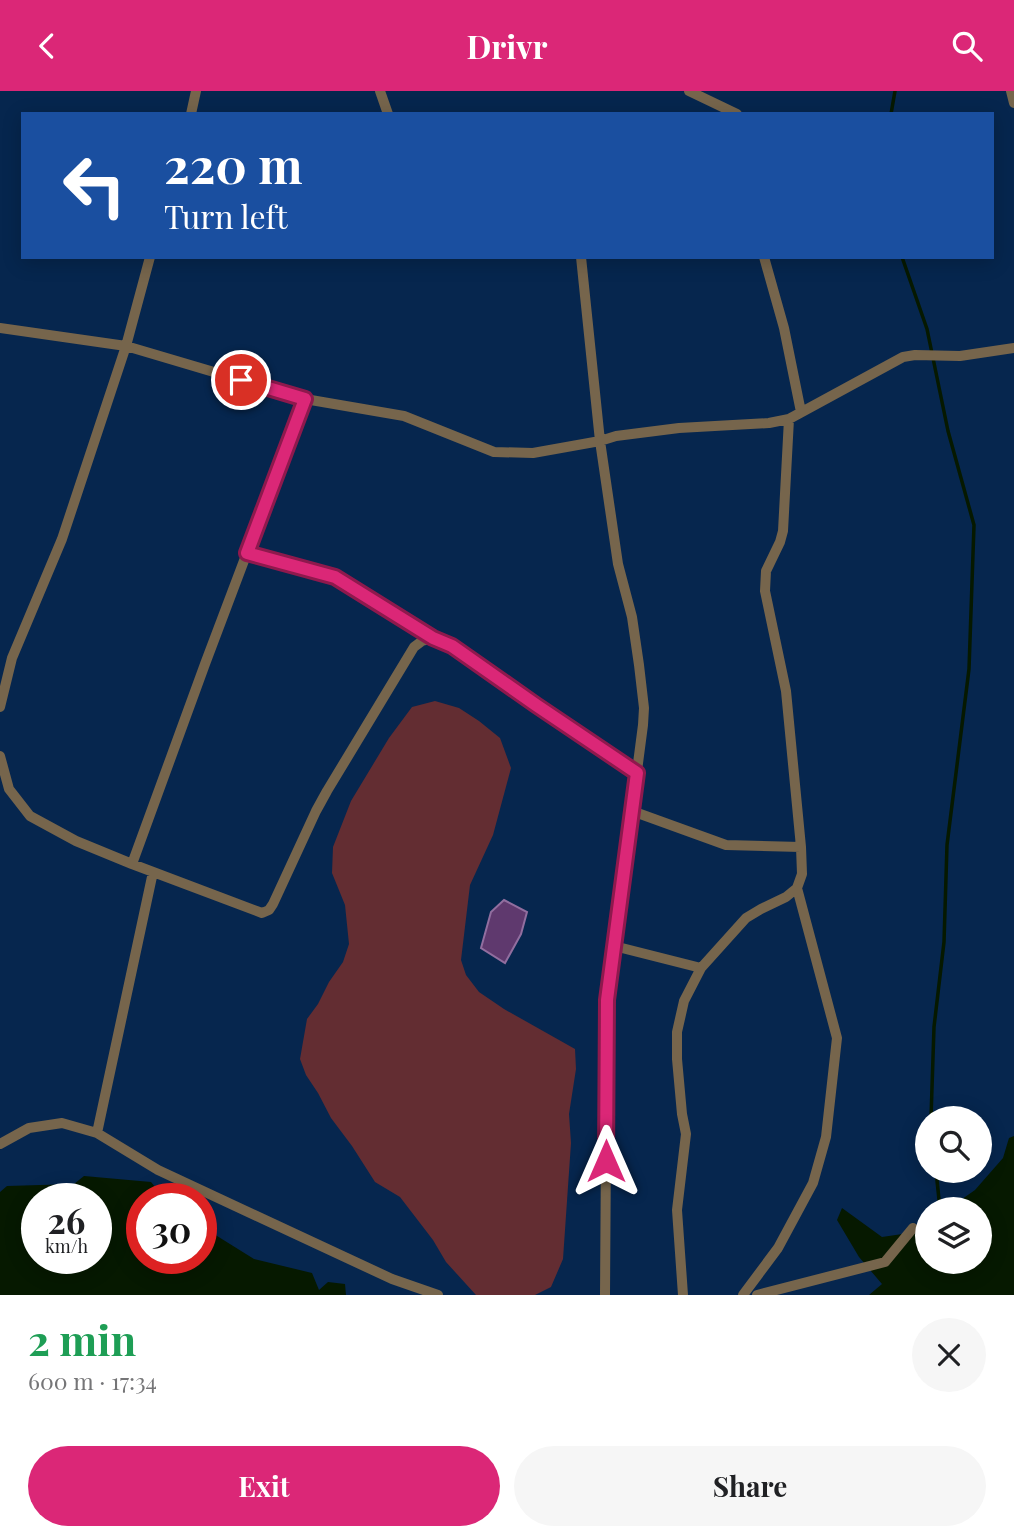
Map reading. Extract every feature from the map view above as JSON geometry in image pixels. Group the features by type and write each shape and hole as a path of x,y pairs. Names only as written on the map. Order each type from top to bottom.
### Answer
{"street":[{"path":"191,112 196,91"},
{"path":"380,91 387,112"},
{"path":"689,91 733,112"},
{"path":"1011,91 1014,103"},
{"path":"0,707 12,657 62,539 126,346 149,259"},
{"path":"582,259 600,441 618,564 632,617 644,708 607,1000 605,1295"},
{"path":"765,259 784,328 801,412"},
{"path":"0,328 126,346 305,399 404,416 494,452 533,453 616,436 789,419 903,357 960,356 1014,348"},
{"path":"132,864 305,399"},
{"path":"683,1295 677,1210 686,1134 677,1059 677,1033 684,1001 701,968 747,918 786,897 797,888 802,874 786,691 765,591 766,571 783,531 789,419"},
{"path":"247,553 335,577 433,638 452,646 637,773"},
{"path":"0,756 9,789 30,816 76,841 262,913 269,910 327,791 414,647 433,638"},
{"path":"632,811 726,845 801,847"},
{"path":"97,1133 153,872"},
{"path":"743,1295 778,1248 813,1183 826,1137 837,1038 797,888"},
{"path":"614,946 701,968"},
{"path":"0,1144 29,1128 62,1123 97,1133 158,1170 392,1279 438,1295"},
{"path":"757,1295 885,1262 913,1228"}],"shaded area":[{"path":"435,701 459,708 500,738 511,768 493,835 470,885 461,960 466,975 479,992 504,1009 575,1049 576,1069 569,1114 571,1143 563,1259 551,1287 535,1295 476,1295 446,1262 400,1197 375,1182 331,1118 306,1075 300,1059 307,1019 343,962 349,944 345,905 332,873 333,847 351,801 389,738 412,707"},
{"path":"1014,1136 1014,1295 869,1295 882,1284 859,1257 837,1220 842,1208 882,1237 915,1232 915,1274 992,1274 992,1197 965,1197 981,1183 992,1183 992,1171 1003,1158 1009,1138"},
{"path":"84,1176 152,1183 126,1183 126,1274 217,1274 217,1236 254,1259 312,1273 319,1290 328,1282 345,1284 346,1295 0,1295 0,1192 7,1186 21,1186 21,1274 112,1274 112,1183 75,1183"}],"building":[{"path":"504,900 527,912 521,934 505,963 481,948 491,912"}],"waterway":[{"path":"891,112 895,91"},
{"path":"903,259 927,329 948,431 974,525 969,669 947,845 944,942 934,1027 931,1106"},
{"path":"937,1183 939,1197"}],"route":[{"path":"241,380 305,399 247,553 335,577 433,638 452,646 637,773 607,1000 606,1161"}]}
